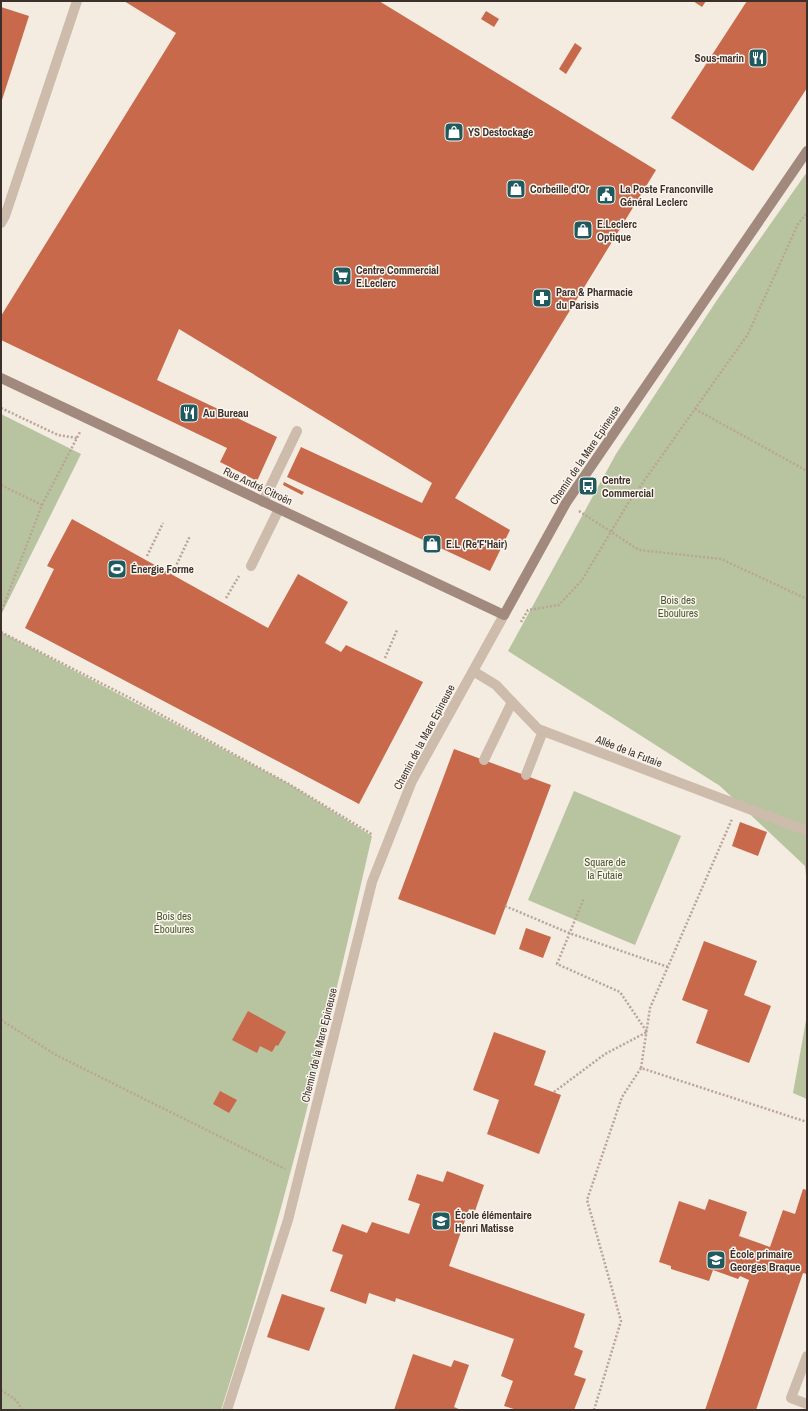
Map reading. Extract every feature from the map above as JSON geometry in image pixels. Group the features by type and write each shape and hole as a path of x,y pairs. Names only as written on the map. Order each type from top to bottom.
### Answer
{"main road":[{"name":"Chemin de la Mare Epineuse","path":"504,615 566,504 807,151"},
{"name":"Rue André Citroën","path":"1,378 504,615"}],"street":[{"path":"1,223 5,216 77,1"},
{"path":"263,502 297,431"},
{"path":"247,568 279,509"},
{"name":"Chemin de la Mare Epineuse","path":"227,1410 288,1220 372,882 412,781 504,615"},
{"name":"Allée de la Futaie","path":"473,671 496,685 538,729 542,731 737,806 807,831"},
{"path":"484,760 493,737 512,702"},
{"path":"526,775 542,731"},
{"path":"807,1356 791,1398 807,1404"}],"path":[{"path":"518,627 528,610 560,605 582,580 610,532 748,334 798,224 807,213"},
{"path":"1,408 58,435 78,438"},
{"path":"695,409 807,471"},
{"path":"1,612 42,505 78,438 80,432 75,430"},
{"path":"1,485 42,505"},
{"path":"577,510 639,550 721,559 807,599"},
{"path":"147,556 163,523"},
{"path":"174,568 190,536"},
{"path":"226,598 247,568"},
{"path":"384,658 397,630"},
{"path":"1,632 132,698 275,777 387,843"},
{"path":"594,1410 621,1320 588,1200 622,1097 641,1068 650,1008 737,806"},
{"path":"584,898 557,964 620,992 646,1032"},
{"path":"505,906 569,933 668,967"},
{"path":"1,1020 56,1055 299,1176"},
{"path":"554,1092 605,1054 646,1032"},
{"path":"641,1068 807,1122"},
{"path":"1,1390 16,1400 22,1410"}],"green space":[{"name":"Bois des Eboulures","path":"807,172 807,883 805,866 720,786 508,651 616,454 717,300"},
{"path":"1,414 81,454 1,615"},
{"name":"Bois des Éboulures","path":"1,632 289,784 372,836 303,1125 264,1268 221,1410 1,1410"},
{"name":"Square de la Futaie","path":"574,791 681,836 635,945 528,900"},
{"path":"807,1015 807,1099 793,1093"}],"building":[{"name":"Centre Commercial E.Leclerc","path":"124,1 379,1 656,170 455,498 510,530 490,571 287,477 301,447 422,503 432,483 179,329 157,380 277,437 257,481 220,462 227,448 1,340 1,316 176,33"},
{"path":"693,1 706,1 702,7"},
{"name":"Sous-marin","path":"747,1 807,1 807,88 753,171 671,118"},
{"path":"1,7 29,16 1,103"},
{"path":"486,11 499,19 494,27 481,19"},
{"path":"575,43 582,48 566,74 559,69"},
{"path":"284,482 304,492 302,495 283,485"},
{"path":"72,519 268,628 298,574 348,602 325,643 341,652 346,645 423,682 359,804 25,628 54,569 47,566"},
{"path":"454,749 551,785 495,935 398,899"},
{"path":"740,822 767,832 758,856 732,846"},
{"path":"526,928 551,937 543,958 519,949"},
{"path":"704,941 757,961 744,995 771,1006 749,1063 696,1043 708,1010 682,1000"},
{"path":"248,1011 286,1032 278,1046 276,1045 272,1052 260,1046 257,1053 232,1040"},
{"path":"494,1032 546,1051 534,1085 561,1095 539,1154 487,1134 499,1100 473,1090"},
{"path":"220,1091 237,1100 229,1113 213,1104"},
{"path":"447,1171 484,1185 475,1211 469,1209 449,1266 585,1314 574,1347 583,1351 574,1375 586,1379 574,1410 517,1410 504,1406 513,1381 501,1376 514,1339 396,1298 395,1302 369,1293 366,1304 330,1291 343,1255 332,1251 342,1224 367,1233 372,1222 409,1234 420,1204 408,1200 417,1174 443,1182"},
{"path":"803,1189 807,1190 807,1274 803,1273 756,1410 705,1410 749,1280 740,1276 738,1279 713,1270 709,1281 671,1269 671,1266 659,1262 679,1201 705,1210 709,1199 747,1212 739,1236 770,1247 783,1210 795,1214"},
{"path":"282,1294 325,1308 309,1351 267,1337"},
{"path":"413,1354 451,1367 454,1360 469,1365 454,1407 461,1410 394,1410"}],"place":[{"name":"Sous-marin","path":"758,58"},
{"name":"YS Destockage","path":"454,132"},
{"name":"Corbeille d'Or","path":"516,189"},
{"name":"La Poste Franconville Général Leclerc","path":"606,195"},
{"name":"E.Leclerc Optique","path":"583,230"},
{"name":"Centre Commercial E.Leclerc","path":"342,276"},
{"name":"Para & Pharmacie du Parisis","path":"542,298"},
{"name":"Au Bureau","path":"189,413"},
{"name":"Centre Commercial","path":"588,486"},
{"name":"E.L (Re'F'Hair)","path":"432,544"},
{"name":"Énergie Forme","path":"117,569"},
{"name":"École élémentaire Henri Matisse","path":"441,1221"},
{"name":"École primaire Georges Braque","path":"716,1260"}]}
